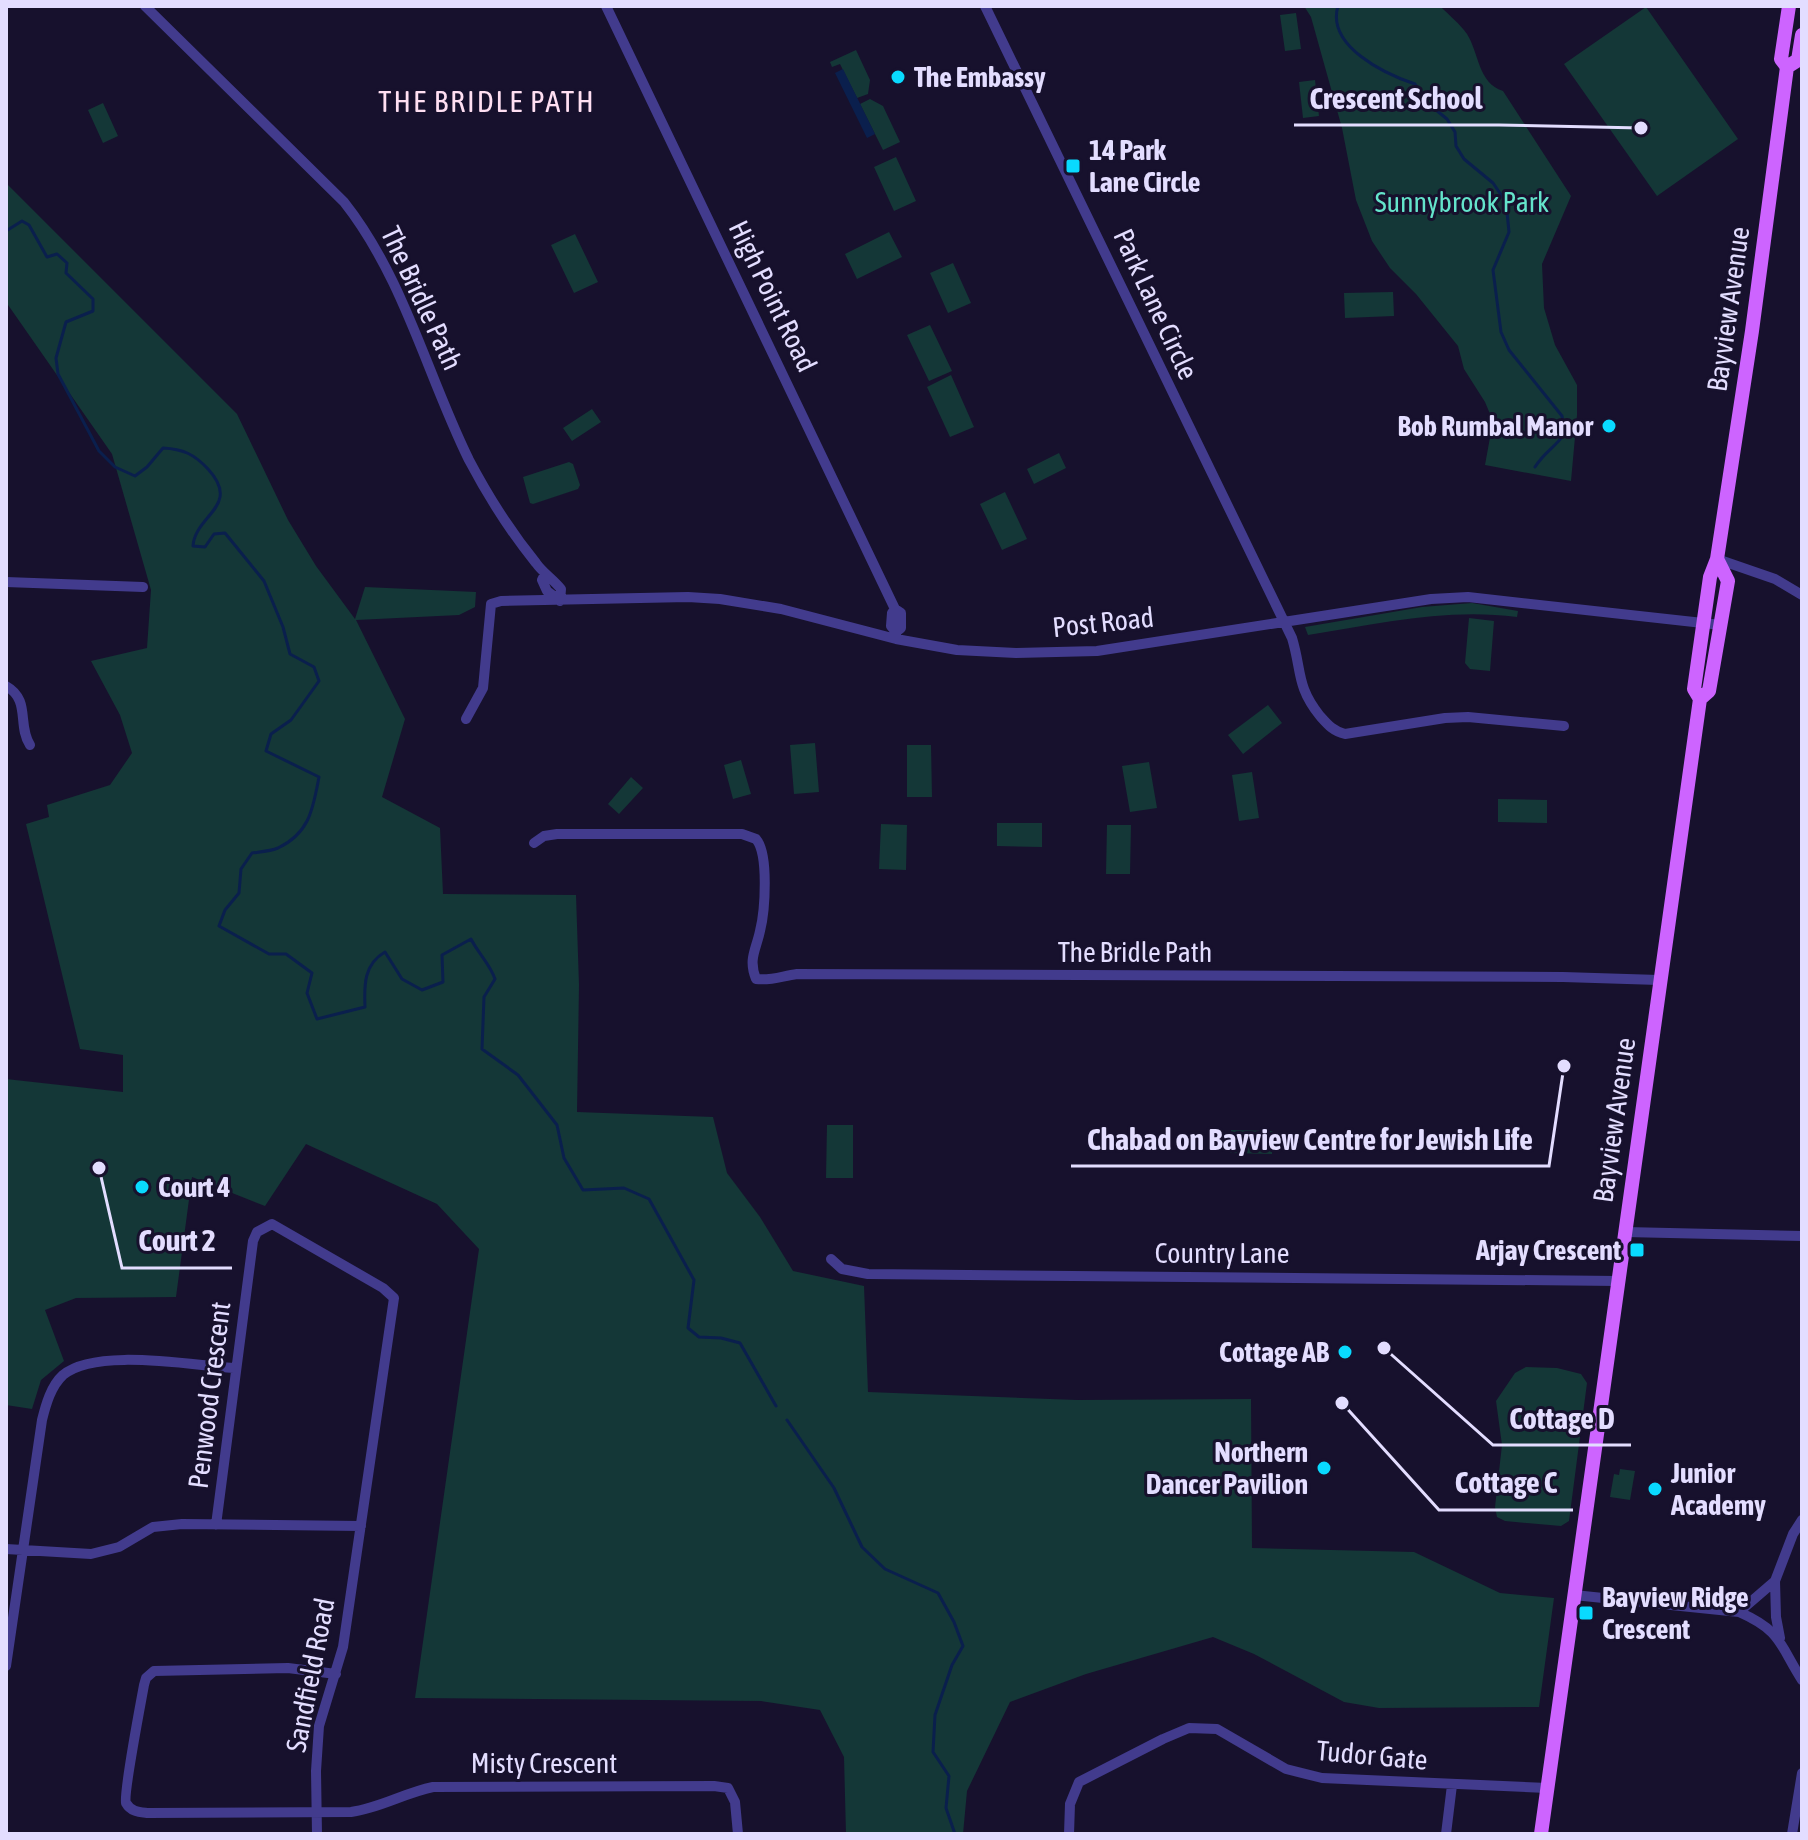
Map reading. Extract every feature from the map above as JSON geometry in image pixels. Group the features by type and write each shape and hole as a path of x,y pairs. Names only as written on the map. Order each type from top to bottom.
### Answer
{"main road":[{"name":"Bayview Avenue","path":"1541,1834 1700,699 1694,689 1751,341 1787,67 1781,59 1789,6"},
{"name":"Bayview Avenue","path":"1787,67 1798,60 1802,35"},
{"name":"Bayview Avenue","path":"1700,699 1709,691 1728,581 1717,559"}],"street":[{"name":"The Bridle Path","path":"145,6 344,202 360,223 384,264 469,460 491,499 545,574 542,580 547,591 560,601"},
{"name":"High Point Road","path":"606,6 895,609 901,613 901,628 896,635"},
{"name":"Park Lane Circle","path":"985,6 1293,641 1299,679 1307,700 1335,732 1360,732 1457,717 1564,726"},
{"path":"1717,559 1775,579 1802,595"},
{"path":"6,582 143,587"},
{"name":"Post Road","path":"466,719 483,688 491,604 501,601 720,599 781,609 957,650 1014,653 1097,651 1431,599 1468,597 1721,625"},
{"path":"6,686 19,696 24,730 30,745"},
{"name":"The Bridle Path","path":"534,843 544,836 557,834 742,834 756,839 763,850 763,905 751,966 756,979 770,981 797,974 1659,980"},
{"name":"Penwood Crescent","path":"216,1525 253,1241 257,1232 272,1224 281,1226 394,1298 361,1526"},
{"path":"1625,1232 1802,1236"},
{"name":"Country Lane","path":"831,1259 842,1269 868,1274 1618,1281"},
{"path":"6,1666 42,1420 46,1403 60,1378 73,1368 98,1363 184,1362 236,1368"},
{"path":"1802,1520 1793,1534 1775,1581 1780,1639 1802,1680"},
{"path":"6,1549 91,1554 119,1547 153,1527 182,1524 361,1526"},
{"name":"Sandfield Road","path":"317,1834 319,1726 343,1647 361,1526"},
{"path":"1739,1612 1775,1581"},
{"path":"1574,1595 1739,1612 1756,1620 1780,1639"},
{"path":"316,1811 137,1812 130,1808 124,1794 130,1775 144,1685 146,1678 154,1671 288,1668 336,1674"},
{"name":"Tudor Gate","path":"1069,1834 1070,1804 1079,1782 1189,1728 1217,1729 1286,1769 1322,1778 1547,1788"},
{"path":"1792,1834 1802,1773"},
{"path":"1446,1834 1452,1785"},
{"name":"Misty Crescent","path":"316,1811 369,1809 433,1787 714,1786 728,1788 733,1794 738,1834"}],"green space":[{"name":"Sunnybrook Park","path":"1304,6 1440,6 1467,34 1484,74 1503,91 1571,196 1542,264 1544,308 1555,345 1577,385 1571,481 1485,465 1493,421 1464,369 1458,346 1416,294 1390,268 1372,241 1356,200 1342,128 1311,17"},
{"path":"1646,7 1738,139 1657,196 1564,64"},
{"path":"1296,13 1301,49 1285,51 1280,15"},
{"path":"856,50 870,80 868,94 857,98 840,64 832,67 830,62"},
{"path":"1315,80 1319,116 1303,118 1299,82"},
{"path":"870,99 883,106 900,142 883,150 860,104"},
{"path":"103,103 118,136 103,143 88,110"},
{"path":"896,157 916,201 894,211 874,167"},
{"path":"6,183 237,414 288,520 316,566 355,619 365,587 476,592 475,607 459,615 356,620 405,719 382,797 440,828 443,894 576,895 579,985 577,1112 713,1117 727,1173 760,1217 793,1271 864,1286 868,1392 1077,1400 1251,1399 1252,1548 1414,1552 1500,1593 1554,1598 1539,1707 1379,1708 1344,1702 1254,1654 1213,1637 1086,1674 1010,1702 967,1791 963,1834 846,1834 844,1757 820,1710 761,1701 415,1698 479,1249 437,1204 306,1144 265,1206 192,1177 176,1297 76,1298 45,1310 64,1361 41,1380 32,1409 6,1405 6,1079 123,1092 123,1055 80,1049 26,824 49,817 47,805 110,785 132,753 120,715 91,661 147,648 151,590 112,454 6,302"},
{"path":"889,232 902,257 857,279 845,254"},
{"path":"575,234 598,282 574,293 551,245"},
{"path":"953,263 971,303 948,313 930,273"},
{"path":"1393,292 1394,316 1345,318 1344,293"},
{"path":"930,325 952,371 929,381 907,335"},
{"path":"951,375 974,427 950,437 927,387"},
{"path":"592,409 601,422 572,441 563,428"},
{"path":"1059,453 1066,468 1034,484 1027,469"},
{"path":"569,462 573,464 580,485 578,489 530,503 523,477"},
{"path":"1005,492 1027,539 1002,550 980,504"},
{"path":"1472,603 1518,611 1517,617 1438,616 1308,635 1305,627 1422,607"},
{"path":"1469,618 1494,621 1490,671 1470,669 1465,663"},
{"path":"1268,705 1282,723 1243,754 1228,735"},
{"path":"815,743 819,792 794,794 790,745"},
{"path":"907,745 931,745 932,797 907,797"},
{"path":"741,760 751,794 733,799 724,765"},
{"path":"1149,762 1157,808 1130,812 1122,766"},
{"path":"1252,772 1259,818 1239,821 1232,775"},
{"path":"631,777 643,788 619,814 608,804"},
{"path":"1498,799 1547,800 1547,823 1498,822"},
{"path":"997,823 1042,823 1042,847 997,846"},
{"path":"881,824 907,825 906,870 879,869"},
{"path":"1107,825 1131,825 1130,874 1106,874"},
{"path":"827,1125 853,1125 853,1178 826,1178"},
{"path":"1231,1130 1273,1131 1272,1154 1230,1153"},
{"path":"1526,1367 1557,1368 1581,1374 1587,1383 1569,1521 1561,1526 1505,1521 1497,1517 1495,1507 1502,1445 1496,1401 1515,1373"},
{"path":"1620,1469 1635,1471 1630,1500 1610,1497 1614,1474 1619,1475"}],"water":[{"path":"843,69 875,134 867,138 835,73"}],"waterway":[{"path":"1338,6 1337,20 1349,46 1374,65 1415,84 1425,101 1447,119 1464,159 1493,183 1506,202 1509,232 1493,270 1501,332 1509,350 1562,416 1565,433 1535,467"},
{"path":"6,231 22,221 29,225 47,257 57,254 67,263 66,273 93,299 93,311 66,322 56,358 58,374 99,451 115,467 135,476 163,448 188,453 208,469 217,482 219,501 201,526 193,546 205,547 214,534 225,533 264,581 283,627 290,654 314,667 319,681 291,720 271,734 266,751 319,777 308,818 289,842 275,849 252,853 241,869 239,893 225,910 219,926 269,954 286,954 312,973 307,993 317,1019 365,1007 365,983 369,969 385,952 402,979 422,990 443,982 442,955 471,939 495,979 484,997 482,1049 518,1075 557,1125 564,1158 583,1190 624,1188 649,1199 694,1280 688,1328 699,1337 740,1343 776,1406"},
{"path":"787,1420 834,1488 862,1547 885,1569 938,1593 954,1622 963,1646 952,1665 935,1715 933,1752 949,1776 946,1808 955,1834"}],"place":[{"name":"The Embassy","path":"898,77"},
{"name":"Crescent School","path":"1641,128"},
{"name":"14 Park Lane Circle","path":"1073,166"},
{"name":"Bob Rumbal Manor","path":"1609,426"},
{"name":"Chabad on Bayview Centre for Jewish Life","path":"1564,1066"},
{"name":"Court 2","path":"99,1168"},
{"name":"Court 4","path":"142,1187"},
{"name":"Arjay Crescent","path":"1637,1250"},
{"name":"Cottage D","path":"1384,1348"},
{"name":"Cottage AB","path":"1345,1352"},
{"name":"Cottage C","path":"1342,1403"},
{"name":"Northern Dancer Pavilion","path":"1324,1468"},
{"name":"Junior Academy","path":"1655,1489"},
{"name":"Bayview Ridge Crescent","path":"1586,1613"}],"district":[{"name":"THE BRIDLE PATH","path":"487,101"}]}
